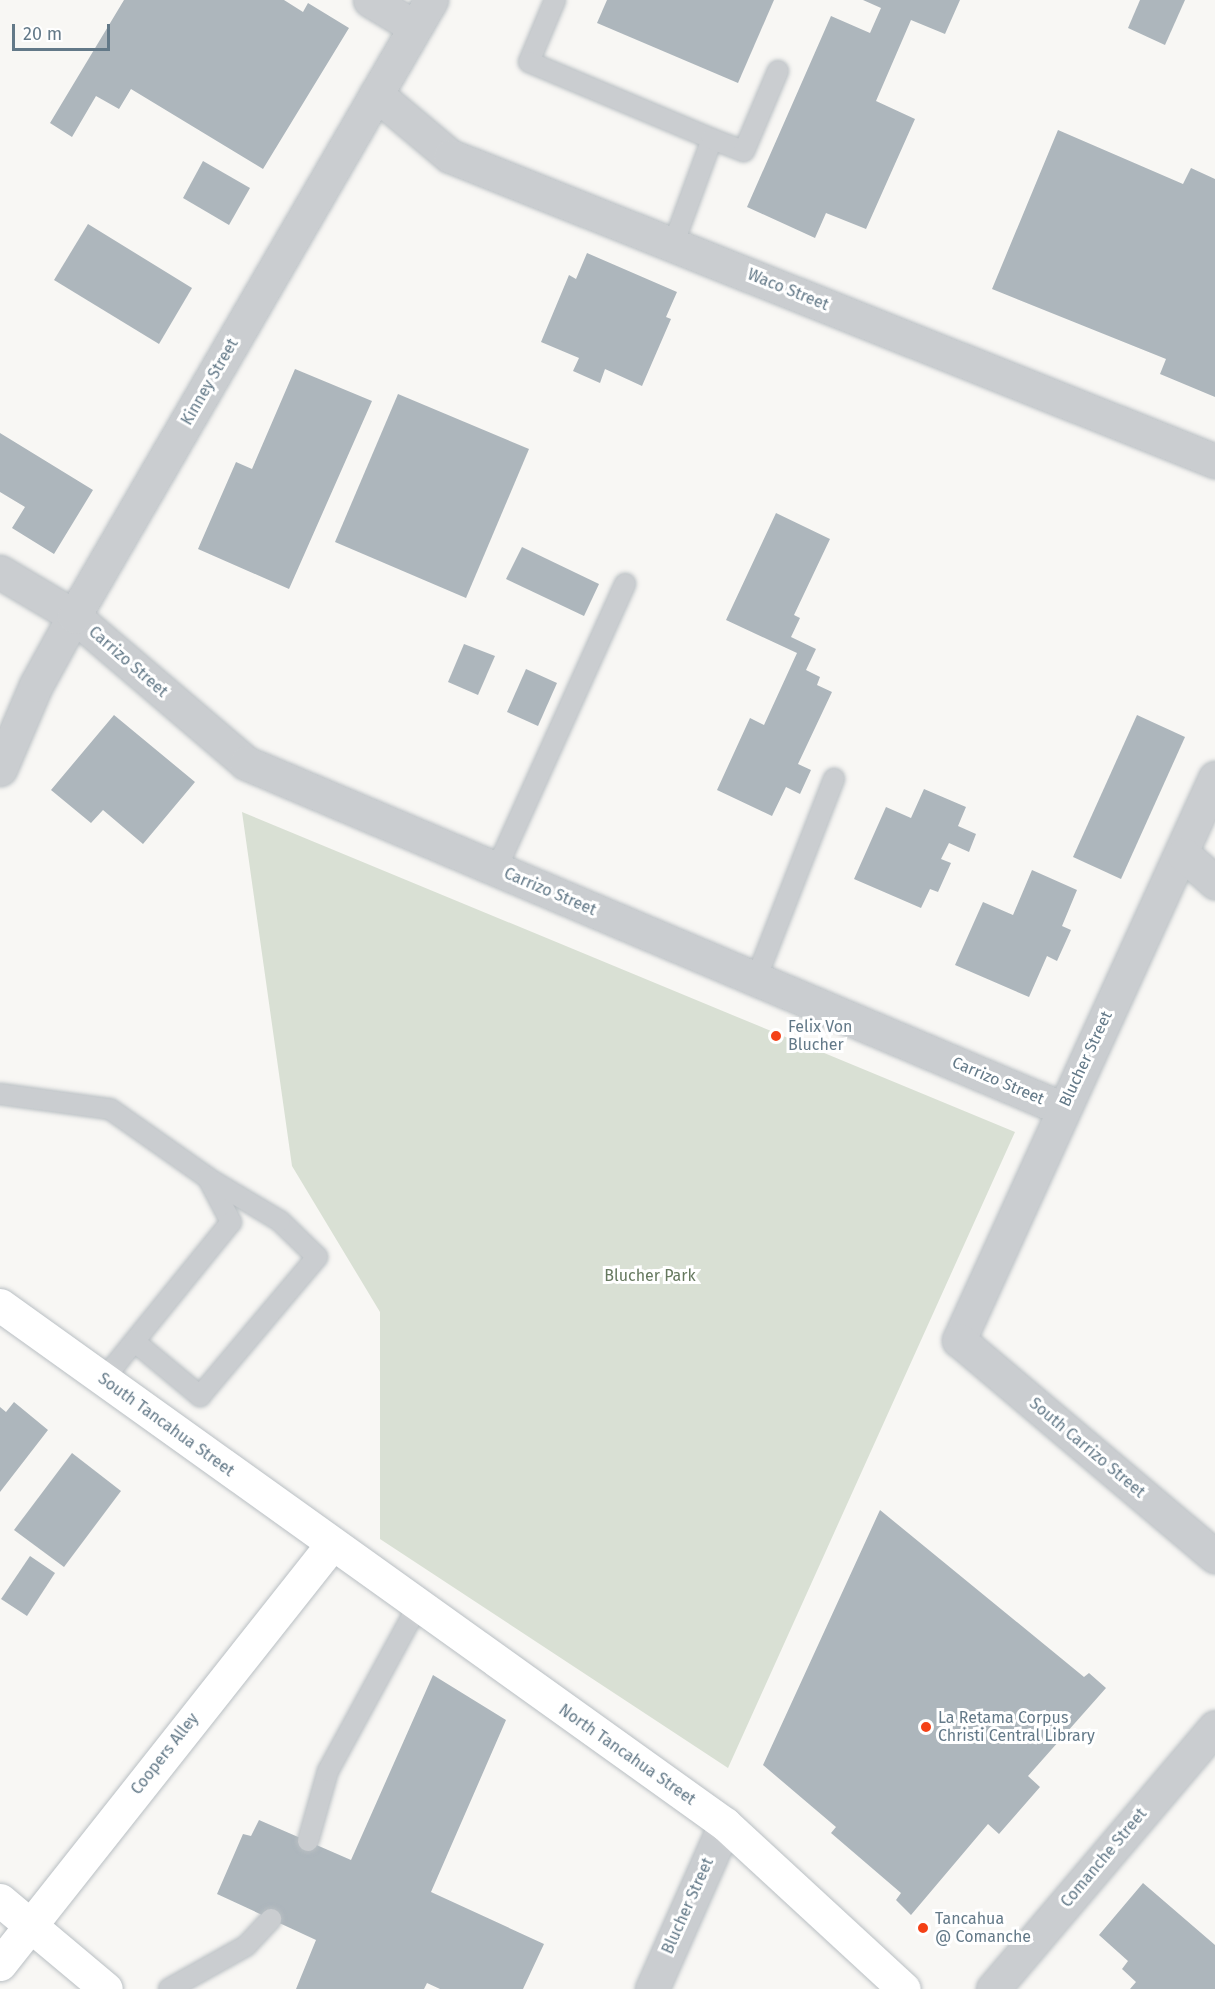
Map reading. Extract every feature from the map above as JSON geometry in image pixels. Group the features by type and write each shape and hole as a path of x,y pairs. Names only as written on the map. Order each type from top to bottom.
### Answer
{"main road":[{"name":"South Tancahua Street","path":"0,1305 332,1544"},
{"name":"North Tancahua Street","path":"332,1544 724,1824 903,1989"},
{"name":"Coopers Alley","path":"0,1964 332,1544"},
{"path":"0,1900 106,1989"}],"street":[{"path":"370,0 423,13"},
{"name":"Kinney Street","path":"0,769 36,685 74,616 423,13"},
{"name":"Waco Street","path":"376,94 450,156 1215,461"},
{"path":"0,572 74,616"},
{"name":"Carrizo Street","path":"74,616 246,763 1063,1109"},
{"name":"Blucher Street","path":"959,1340 1063,1109 1183,854 1215,778"},
{"path":"1183,854 1215,882"},
{"name":"South Carrizo Street","path":"959,1340 1215,1556"},
{"name":"Comanche Street","path":"993,1989 1215,1727"},
{"name":"Blucher Street","path":"652,1989 724,1824"}],"lane":[{"path":"555,0 529,62 744,151 778,71"},
{"path":"673,245 712,139"},
{"path":"496,870 626,584"},
{"path":"756,979 834,778"},
{"path":"0,1094 110,1109 208,1178 280,1221 317,1257 200,1396 135,1342"},
{"path":"104,1380 231,1222 208,1178"},
{"path":"308,1841 328,1771 418,1605"},
{"path":"169,1989 246,1946 271,1919"}],"green space":[{"name":"Blucher Park","path":"242,812 1015,1132 728,1768 380,1539 380,1312 292,1166"}],"building":[{"path":"124,0 284,0 303,12 308,3 349,28 263,169 131,89 119,109 96,96 72,137 50,123"},
{"path":"607,0 774,0 738,83 597,23"},
{"path":"863,0 960,0 945,34 911,20 876,101 915,119 866,229 826,213 815,238 747,207 831,16 870,33 881,8"},
{"path":"1140,0 1185,0 1165,45 1128,28"},
{"path":"1058,130 1183,184 1191,168 1215,179 1215,397 1160,374 1166,359 992,289"},
{"path":"203,161 250,188 229,225 183,198"},
{"path":"88,224 192,288 159,344 54,280"},
{"path":"587,253 677,292 666,317 671,319 642,386 605,369 600,383 573,371 579,358 541,342 569,275 576,279"},
{"path":"295,369 372,401 289,589 198,549 236,462 252,469"},
{"path":"398,394 529,449 466,598 335,542"},
{"path":"0,433 93,490 54,554 12,528 25,507 0,492"},
{"path":"776,513 830,539 794,615 800,618 791,637 816,649 806,670 820,677 817,685 832,692 798,764 811,770 800,794 786,787 772,816 717,790 750,718 764,725 797,653 726,620"},
{"path":"522,547 599,584 584,616 506,579"},
{"path":"464,644 495,656 478,695 448,682"},
{"path":"526,669 557,683 538,726 507,712"},
{"path":"114,715 195,782 143,844 103,810 91,823 51,790"},
{"path":"1137,715 1185,737 1121,879 1073,857"},
{"path":"924,789 966,807 958,826 976,834 969,852 949,843 941,859 951,863 938,892 930,889 921,908 854,879 886,807 911,818"},
{"path":"1032,870 1077,890 1062,926 1071,930 1057,961 1047,956 1029,997 955,965 983,902 1013,915"},
{"path":"14,1402 48,1430 0,1492 0,1407 6,1412"},
{"path":"72,1453 121,1491 64,1567 14,1530"},
{"name":"La Retama Corpus Christi Central Library","path":"880,1510 1084,1677 1089,1673 1106,1688 1028,1776 1040,1787 999,1834 988,1824 911,1915 896,1900 901,1893 831,1833 836,1827 763,1765"},
{"path":"30,1556 55,1573 27,1616 1,1599"},
{"path":"433,1675 506,1720 431,1892 544,1944 523,1989 440,1989 427,1983 424,1989 296,1989 316,1940 217,1894 243,1834 251,1836 259,1820 351,1860"},
{"path":"1143,1883 1215,1945 1215,1989 1130,1989 1136,1982 1122,1969 1128,1961 1099,1935"}],"place":[{"name":"Felix Von Blucher","path":"776,1036"},
{"name":"La Retama Corpus Christi Central Library","path":"926,1727"},
{"name":"Tancahua @ Comanche","path":"923,1928"}]}
